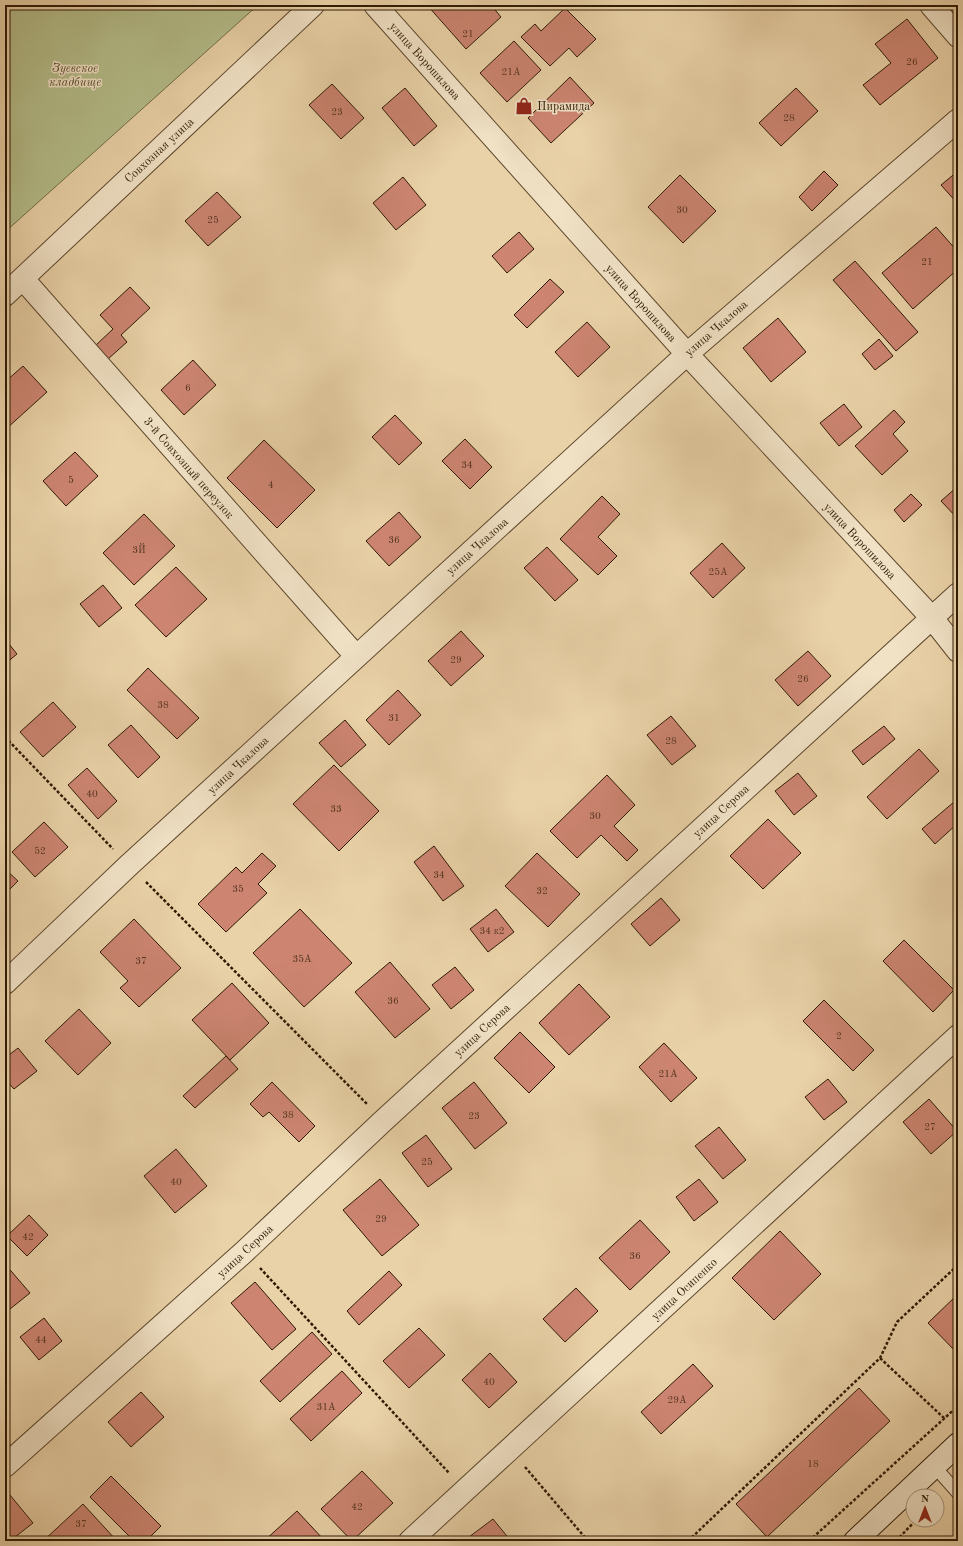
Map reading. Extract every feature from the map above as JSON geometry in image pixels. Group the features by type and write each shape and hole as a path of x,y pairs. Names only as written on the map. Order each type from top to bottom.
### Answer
{"street":[{"name":"Совхозная улица","path":"5,295 313,5"},
{"name":"улица Ворошилова","path":"375,5 687,354 932,618 958,651"},
{"path":"931,5 958,36"},
{"name":"улица Чкалова","path":"5,983 129,865 687,354 958,120"},
{"name":"3-й Совхозный переулок","path":"23,279 356,656"},
{"name":"улица Серова","path":"5,1466 244,1252 383,1121 958,594"},
{"name":"улица Осипенко","path":"410,1541 958,1036"},
{"path":"855,1541 958,1444"}],"lane":[{"path":"934,1466 958,1493"}],"path":[{"path":"5,737 129,865 383,1121"},
{"path":"244,1252 466,1490"},
{"path":"688,1541 880,1358 897,1322 958,1265"},
{"path":"880,1358 949,1423"},
{"path":"809,1541 958,1406"},
{"path":"510,1449 588,1541"},
{"path":"896,1541 908,1528"}],"green space":[{"name":"Зуевское кладбище","path":"5,5 258,5 5,232"}],"building":[{"path":"427,5 491,5 501,17 466,49"},
{"path":"565,8 596,39 577,57 569,48 550,66 521,37 535,24 541,31"},
{"path":"907,19 938,58 880,105 863,85 891,63 875,44"},
{"path":"514,41 541,70 507,102 480,73"},
{"path":"570,77 594,103 551,143 528,118"},
{"path":"332,84 364,118 341,139 309,105"},
{"path":"405,88 437,126 414,146 382,108"},
{"path":"796,88 818,111 781,146 759,123"},
{"path":"824,171 838,185 812,211 799,197"},
{"path":"958,171 958,204 941,185"},
{"path":"680,175 716,211 683,243 648,207"},
{"path":"403,177 426,205 396,230 373,203"},
{"path":"217,192 241,217 208,246 185,221"},
{"path":"936,227 958,252 958,269 913,309 882,273"},
{"path":"519,232 534,249 507,273 492,256"},
{"path":"855,261 918,332 896,351 833,280"},
{"path":"550,279 564,292 527,328 514,315"},
{"path":"130,287 150,308 121,335 127,342 108,359 95,346 113,329 100,315"},
{"path":"778,318 806,352 771,382 743,348"},
{"path":"587,322 610,347 578,377 555,352"},
{"path":"879,339 893,356 875,370 862,354"},
{"path":"193,360 216,385 184,415 161,390"},
{"path":"23,366 47,392 6,429 5,382"},
{"path":"844,404 862,427 839,446 820,423"},
{"path":"894,410 905,422 893,434 908,451 882,475 855,446"},
{"path":"395,415 422,443 399,465 372,437"},
{"path":"465,439 492,467 470,489 442,461"},
{"path":"264,440 315,490 277,528 227,478"},
{"path":"75,452 98,476 66,506 43,481"},
{"path":"958,486 958,519 941,501"},
{"path":"911,494 922,505 904,522 894,510"},
{"path":"602,496 620,514 598,537 617,556 598,575 560,539"},
{"path":"399,512 421,537 389,566 366,541"},
{"path":"144,514 175,546 134,585 103,553"},
{"path":"722,543 745,568 713,598 690,573"},
{"path":"547,547 578,580 555,601 524,568"},
{"path":"176,567 207,599 166,637 135,605"},
{"path":"103,585 122,608 99,627 80,604"},
{"path":"461,631 484,656 451,686 428,661"},
{"path":"5,639 17,654 5,664"},
{"path":"808,651 831,676 798,706 775,680"},
{"path":"148,668 199,718 177,739 127,690"},
{"path":"398,690 421,715 389,745 366,720"},
{"path":"53,702 76,727 43,757 20,732"},
{"path":"671,716 696,746 672,765 647,735"},
{"path":"345,720 366,745 341,767 319,743"},
{"path":"131,725 160,757 138,778 108,745"},
{"path":"884,726 895,739 863,765 852,751"},
{"path":"919,749 939,771 887,819 867,797"},
{"path":"334,765 379,811 339,851 293,804"},
{"path":"87,768 117,801 98,819 68,785"},
{"path":"798,773 817,796 794,815 775,791"},
{"path":"607,775 635,805 614,826 638,850 627,861 601,835 577,858 550,831"},
{"path":"954,802 958,807 958,823 935,844 922,829"},
{"path":"768,819 801,853 763,889 730,856"},
{"path":"44,822 68,847 35,877 12,852"},
{"path":"434,846 464,886 443,901 414,862"},
{"path":"262,853 276,866 258,884 267,893 226,932 198,904 236,867 242,873"},
{"path":"537,853 580,894 548,927 505,886"},
{"path":"5,869 18,881 5,894"},
{"path":"661,898 680,920 650,946 631,924"},
{"path":"300,909 352,963 304,1007 253,953"},
{"path":"496,909 514,932 488,952 470,929"},
{"path":"134,919 181,968 139,1007 120,988 128,981 100,952"},
{"path":"904,940 954,990 933,1012 883,961"},
{"path":"390,962 430,1009 395,1038 355,992"},
{"path":"455,967 474,990 451,1009 432,985"},
{"path":"232,983 269,1023 230,1060 192,1020"},
{"path":"579,984 610,1017 569,1055 539,1023"},
{"path":"824,1000 874,1050 853,1071 803,1021"},
{"path":"79,1009 111,1043 78,1075 45,1041"},
{"path":"520,1032 555,1067 529,1093 494,1058"},
{"path":"664,1043 697,1078 671,1102 639,1067"},
{"path":"18,1048 37,1071 14,1089 5,1079 5,1058"},
{"path":"226,1056 238,1069 195,1108 183,1096"},
{"path":"828,1079 847,1102 824,1120 805,1097"},
{"path":"272,1082 315,1126 299,1142 269,1112 263,1117 250,1104"},
{"path":"474,1082 507,1123 475,1149 442,1108"},
{"path":"929,1099 957,1131 931,1154 903,1122"},
{"path":"719,1127 746,1160 723,1179 695,1146"},
{"path":"426,1135 452,1169 428,1187 402,1153"},
{"path":"176,1149 207,1186 175,1213 144,1176"},
{"path":"380,1179 419,1225 382,1256 343,1210"},
{"path":"699,1179 718,1202 694,1221 676,1197"},
{"path":"29,1215 48,1235 27,1256 7,1236"},
{"path":"640,1220 670,1252 630,1290 599,1258"},
{"path":"780,1231 821,1274 774,1320 732,1278"},
{"path":"5,1264 30,1293 5,1313"},
{"path":"389,1271 402,1285 359,1325 347,1311"},
{"path":"255,1282 296,1329 272,1350 231,1303"},
{"path":"576,1288 598,1311 565,1342 543,1319"},
{"path":"958,1294 958,1354 928,1323"},
{"path":"44,1318 62,1341 39,1360 20,1337"},
{"path":"419,1328 445,1355 409,1388 383,1361"},
{"path":"312,1332 332,1354 280,1402 260,1381"},
{"path":"490,1353 517,1382 489,1408 462,1380"},
{"path":"693,1364 713,1386 661,1434 641,1412"},
{"path":"342,1371 362,1393 311,1441 290,1419"},
{"path":"859,1388 890,1421 767,1537 736,1504"},
{"path":"141,1392 164,1417 131,1447 108,1422"},
{"path":"362,1471 393,1503 352,1541 321,1509"},
{"path":"111,1476 161,1526 146,1541 134,1541 90,1497"},
{"path":"10,1495 33,1523 10,1541 5,1541 5,1498"},
{"path":"83,1504 117,1541 43,1541"},
{"path":"297,1511 325,1541 264,1541"},
{"path":"493,1519 511,1541 473,1541 469,1537"}],"place":[{"name":"Пирамида","path":"524,106"}]}
